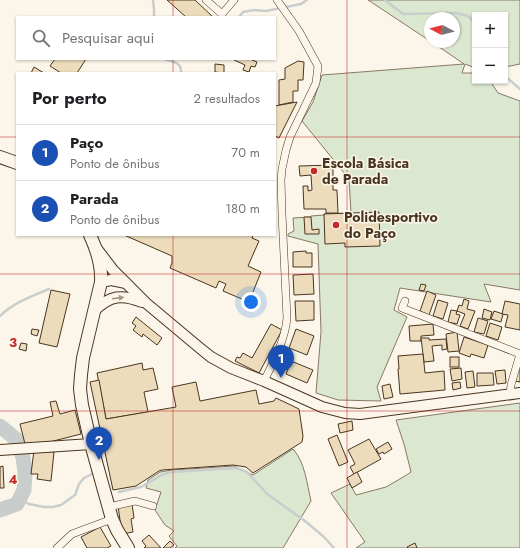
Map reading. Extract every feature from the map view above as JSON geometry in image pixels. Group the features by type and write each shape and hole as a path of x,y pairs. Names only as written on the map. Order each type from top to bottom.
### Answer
{"main road":[{"path":"0,157 16,163"},
{"path":"92,240 100,261 102,275 83,358 80,389 91,444 112,519 128,548"}],"street":[{"path":"206,0 222,14 234,0"},
{"path":"264,381 287,327 281,180 282,169 290,137 316,83 318,66 299,31 278,2"},
{"path":"92,240 113,270 146,303 201,349 231,368 264,381 322,408 354,414 515,394 511,385 520,354 402,308 405,301"},
{"path":"101,282 110,280 126,283"},
{"path":"94,311 106,300 116,298 127,297 146,303"},
{"path":"4,450 91,444"},
{"path":"109,507 135,501 153,506"},
{"path":"57,548 72,534 112,519"}],"green space":[{"path":"368,0 520,0 520,64 508,66 508,12 472,12 472,67 465,64 462,73 472,73 472,84 492,84 498,93 520,101 520,290 484,284 491,302 400,288 394,310 407,317 377,387 381,401 338,400 316,393 321,332 318,244 288,236 288,234 294,231 293,218 311,217 324,214 351,213 349,179 302,121 313,102 322,75 464,64 441,48 460,48 460,12 424,12 424,37"},
{"path":"520,403 520,548 356,548 365,542 331,493 350,484 356,495 386,487 411,472 396,420"},
{"path":"293,449 303,467 311,501 283,548 175,548 177,546 169,536 174,531 165,525 155,510 161,492 146,488 148,480 160,472 172,470 234,466 253,475"}],"building":[{"path":"167,0 195,0 212,16 185,16"},
{"path":"54,60 85,60 78,72 59,72 50,66"},
{"path":"234,60 252,60 257,62 255,67 251,66 249,72 243,70 245,65"},
{"path":"298,61 304,62 303,80 298,80 298,91 293,91 293,102 279,105 279,80 285,79 285,68"},
{"path":"215,64 224,65 224,72 215,72"},
{"path":"34,67 42,72 32,72"},
{"path":"297,102 279,138 276,136 276,106"},
{"path":"333,165 333,190 337,190 338,213 326,213 326,209 304,209 303,186 308,186 308,191 312,190 311,175 300,176 299,166"},
{"name":"Polidesportivo do Paço","path":"379,212 380,246 345,247 345,243 325,244 324,214"},
{"path":"304,217 311,217 312,230 319,229 319,234 305,234"},
{"path":"126,236 253,236 252,238 259,241 248,266 261,272 249,302 223,291 226,284 219,281 216,288 170,268 172,256"},
{"path":"306,251 306,253 312,253 312,267 293,267 293,252"},
{"path":"313,274 314,294 294,295 293,275"},
{"path":"421,284 426,285 424,291 419,290"},
{"path":"51,290 70,294 57,347 39,343"},
{"path":"427,291 436,295 429,315 420,311"},
{"path":"464,299 469,301 467,309 475,311 468,329 460,326 465,314 457,311 459,305 462,306"},
{"path":"438,300 448,303 443,319 433,316"},
{"path":"295,301 314,301 314,320 296,321"},
{"path":"505,301 520,304 520,330 505,327 508,315 502,314"},
{"path":"484,309 492,312 490,320 482,318"},
{"path":"451,310 457,311 456,314 460,315 457,324 448,322"},
{"path":"494,311 503,314 501,322 491,319"},
{"path":"136,317 162,338 157,345 143,334 142,337 133,330 136,326 132,323"},
{"path":"478,318 488,321 484,334 474,332"},
{"path":"490,323 502,327 498,340 486,336"},
{"path":"271,324 282,330 259,373 235,361 237,357 240,358 243,353 252,358"},
{"path":"433,324 434,335 421,336 421,341 410,341 409,326"},
{"path":"32,329 39,330 37,336 31,334"},
{"path":"296,329 314,336 307,355 289,348"},
{"path":"457,332 459,351 448,352 446,334"},
{"path":"464,337 488,345 484,358 471,354 470,357 459,353"},
{"path":"421,338 429,338 429,340 446,339 447,349 442,350 442,345 432,346 434,361 424,362"},
{"path":"21,343 27,344 26,351 19,349"},
{"path":"423,354 425,373 444,371 445,390 400,394 398,356"},
{"path":"450,357 459,357 459,367 450,367"},
{"path":"291,361 313,370 307,383 286,374"},
{"path":"142,363 143,370 153,368 158,389 144,392 148,412 106,419 97,373"},
{"path":"520,363 520,382 515,381"},
{"path":"461,368 462,379 452,381 450,369"},
{"path":"505,370 506,383 497,384 495,371"},
{"path":"473,371 475,387 467,388 465,372"},
{"path":"477,373 493,373 494,385 477,386"},
{"path":"99,380 106,419 176,407 172,387 196,382 200,401 256,390 259,404 274,401 276,398 299,409 303,436 302,442 253,473 246,467 233,465 162,470 136,486 113,490 90,382"},
{"path":"460,382 461,388 453,390 452,383"},
{"path":"390,384 393,397 384,399 382,386"},
{"path":"56,401 60,414 75,410 81,434 26,448 20,424 53,416 50,402"},
{"path":"352,421 353,430 340,433 338,424"},
{"path":"337,435 348,462 339,466 328,439"},
{"path":"369,439 381,459 354,474 350,467 355,464 348,450"},
{"path":"388,442 392,449 384,454 383,452 379,454 376,449"},
{"path":"34,450 54,452 51,481 37,479 38,474 31,474"},
{"path":"3,466 4,488 0,488 0,467"},
{"path":"357,472 362,482 352,488 347,478"},
{"path":"132,504 134,518 131,519 133,532 122,534 118,506"},
{"path":"100,527 111,546 107,548 87,548 81,537"},
{"path":"149,535 161,548 144,548 146,546 142,541"},
{"path":"170,541 174,545 170,548 163,548"},
{"path":"415,543 417,548 407,547"}],"waterway":[{"path":"153,0 154,16"},
{"path":"240,16 243,12 254,10 266,11 301,4 307,0"},
{"path":"385,0 403,14 457,13 468,16 472,20"},
{"path":"168,60 178,65 181,72"},
{"path":"508,79 520,89"},
{"path":"0,316 5,311 29,297 49,289"},
{"path":"0,426 16,439 23,457 25,472 24,490 17,504 0,510"},
{"path":"119,492 141,487 162,475 171,472 236,468 247,472 267,494 305,521 324,537 334,548"},
{"path":"19,499 29,504 44,507 61,505 75,495 79,484 84,478 92,474"}],"place":[{"name":"Escola Básica de Parada","path":"314,171"},
{"name":"Polidesportivo do Paço","path":"336,225"},
{"name":"Paço","path":"281,378"},
{"name":"Parada","path":"99,460"}]}
